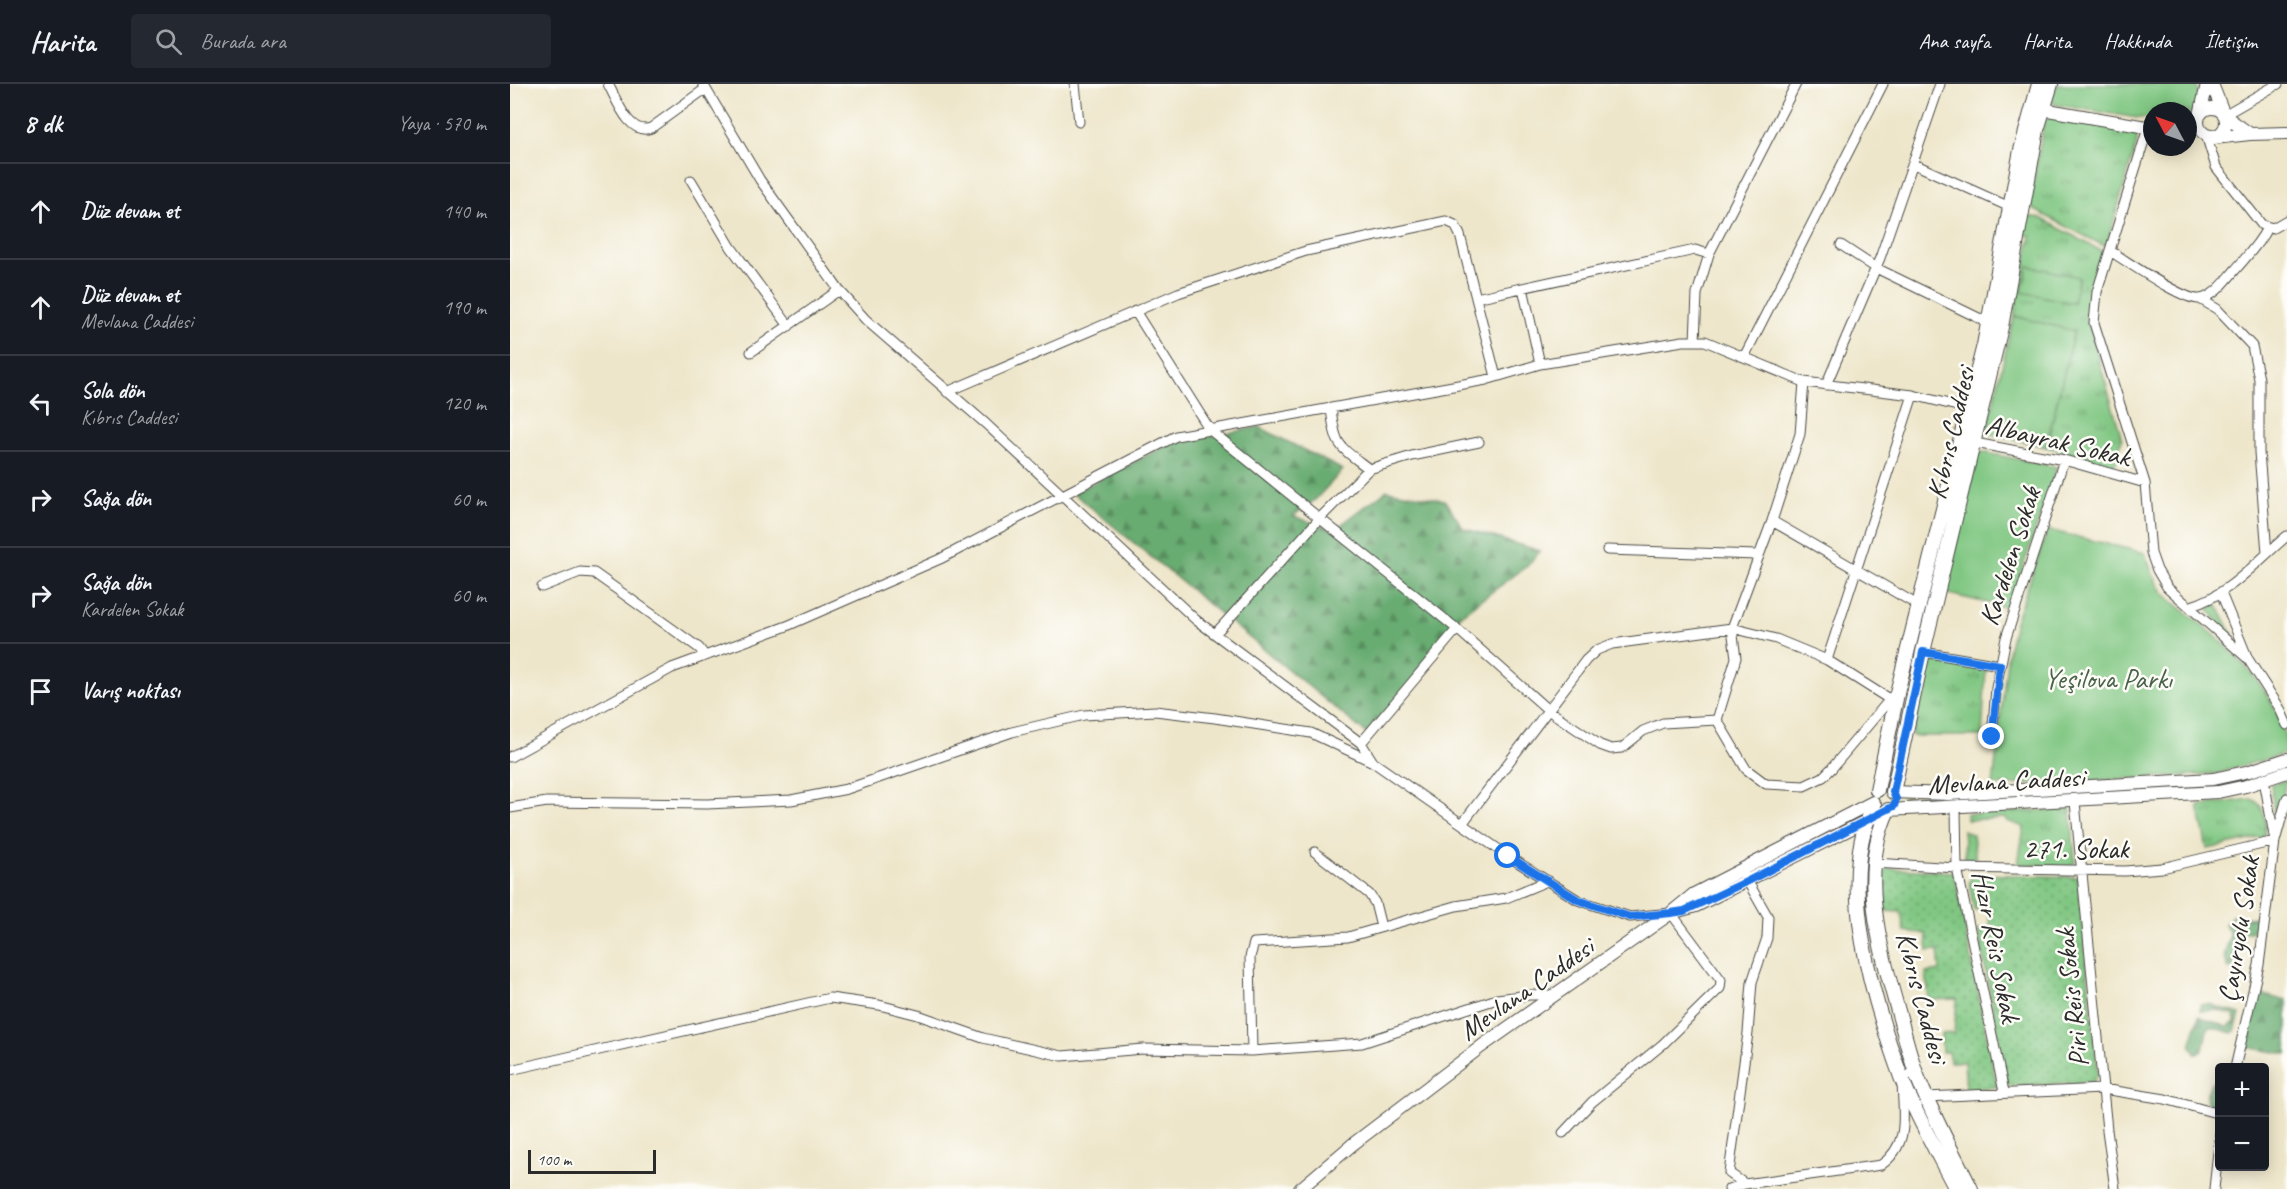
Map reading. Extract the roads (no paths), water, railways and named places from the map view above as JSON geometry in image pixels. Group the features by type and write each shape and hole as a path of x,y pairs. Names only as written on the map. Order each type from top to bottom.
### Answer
{"main road":[{"path":"1956,1189 1902,1078 1882,1017 1864,942 1859,886 1860,850 1866,821 1874,799 1894,694 1968,442 1968,408 1989,323 2012,208 2022,143 2039,84"},
{"name":"Kıbrıs Caddesi","path":"1893,792 1968,442 1981,413 2008,295 2031,156 2042,109 2051,84"},
{"path":"1884,788 1893,792 1895,802 1888,810 1882,811 1874,799 1884,788"},
{"name":"Kıbrıs Caddesi","path":"1888,810 1882,824 1874,863 1878,934 1916,1072 1971,1189"}],"street":[{"path":"608,84 633,127 642,130 651,128 704,86 760,180 839,290 898,350 986,424 1215,634 1361,743 1372,762"},
{"path":"1075,84 1079,122"},
{"path":"1695,341 1697,294 1709,254 1796,84"},
{"path":"1744,357 1883,84"},
{"path":"1826,385 1876,268 1940,84"},
{"path":"2201,132 2224,131 2224,115 2210,84"},
{"path":"2210,84 2200,115 2201,132 2216,167 2267,228"},
{"path":"2224,115 2278,84"},
{"path":"2200,115 2211,108 2250,134"},
{"path":"2042,109 2143,127"},
{"path":"2201,132 2250,134 2287,132"},
{"path":"2143,150 2096,300 2094,323 2145,483 2154,561 2167,587 2248,659"},
{"path":"1914,164 2012,208"},
{"path":"691,180 731,247 789,326"},
{"path":"2267,228 2273,228 2287,220"},
{"path":"947,392 1178,293 1306,251 1446,221 1455,225 1460,235 1496,377"},
{"path":"2200,299 2212,294 2228,278 2261,242 2267,228"},
{"path":"1841,245 1876,268 1989,323"},
{"path":"1476,298 1695,250 1709,254"},
{"path":"2110,251 2178,293 2200,299 2217,309 2252,346 2259,379 2259,452 2267,553"},
{"path":"1523,288 1540,364"},
{"path":"751,352 839,290"},
{"path":"1135,311 1210,430 1457,629 1548,710 1600,745 1611,749 1622,747 1643,731 1663,723 1717,720"},
{"path":"510,757 672,668 787,626 940,559 1176,436 1496,377 1540,364 1695,341 1705,341 1804,382 1913,395 1981,413"},
{"path":"1462,824 1589,656 1602,648 1732,628 1776,639 1827,660 1894,694 1832,768 1823,777 1804,786 1766,784 1752,776 1717,720 1736,658 1732,628 1757,555 1772,521 1800,434 1804,382"},
{"path":"1827,660 1913,395"},
{"path":"1331,408 1334,435 1340,447 1369,470"},
{"path":"1215,634 1320,518 1369,470 1412,456 1479,442"},
{"name":"Albayrak Sokak","path":"1968,442 2064,460 2145,483"},
{"name":"Kardelen Sokak","path":"1992,737 2000,665 2014,608 2064,460"},
{"path":"1772,521 1856,572 1921,607"},
{"path":"2191,606 2206,602 2221,593 2287,536"},
{"path":"1607,549 1757,555"},
{"path":"542,587 580,572 594,573 699,648 705,656"},
{"path":"2221,593 2248,659 2280,707 2287,725"},
{"path":"1361,743 1457,629"},
{"path":"1923,652 2000,665"},
{"path":"510,808 547,802 707,804 791,800 847,789 1012,732 1084,715 1143,712 1215,718 1311,733 1372,762 1578,900 1630,917 1671,913 1721,980 1720,988 1663,1044 1592,1102 1563,1133"},
{"path":"1893,792 1965,793 2213,779 2250,771 2287,759"},
{"name":"Mevlana Caddesi","path":"1300,1189 1353,1144 1694,894 1744,876 1888,810 2075,802 2218,792 2287,772"},
{"path":"2264,780 2275,841"},
{"name":"Çayıryolu Sokak","path":"2236,1063 2259,965 2275,841 2287,798"},
{"path":"1745,1184 1729,1173 1748,1033 1752,982 1767,938 1768,917 1744,876 1874,799"},
{"name":"Piri Reis Sokak","path":"2075,802 2115,1189"},
{"name":"Hızır Reis Sokak","path":"1956,808 1957,868 2004,1092"},
{"name":"271. Sokak","path":"1874,863 2081,872 2162,868 2275,841"},
{"path":"1315,852 1369,894 1375,903 1381,927"},
{"path":"1252,1051 1251,957 1254,943 1348,937 1456,906 1506,898 1547,881"},
{"path":"510,1070 830,998 879,1005 918,1015 983,1038 1062,1056 1143,1049 1252,1051 1362,1043 1497,999 1529,994 1554,995"},
{"path":"1729,1189 1745,1184 1881,1165 1895,1155 1903,1139 1902,1078 1916,1072"},
{"path":"1926,1097 2103,1089 2164,1099 2215,1113"},
{"path":"2214,1189 2216,1171"}],"park label":[{"name":"Yeşilova Parkı","path":"2108,678"}]}
